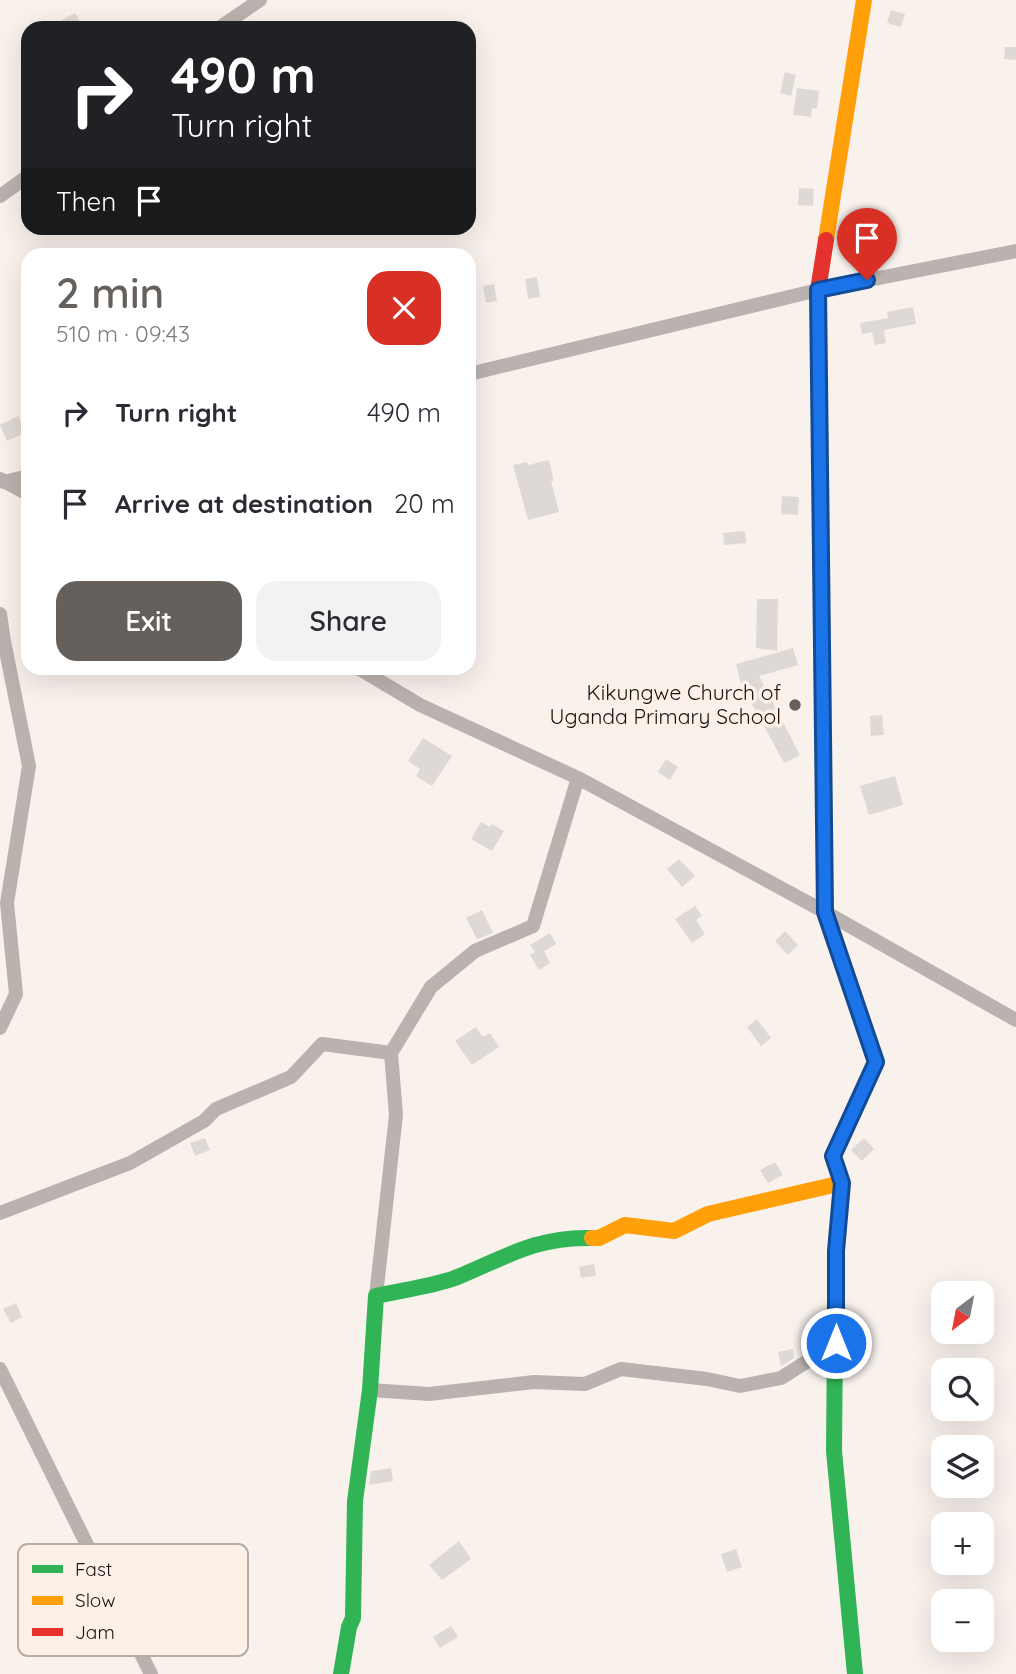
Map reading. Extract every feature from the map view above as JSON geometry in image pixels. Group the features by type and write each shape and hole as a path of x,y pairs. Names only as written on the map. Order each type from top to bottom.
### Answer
{"street":[{"path":"229,21 260,0"},
{"path":"855,1674 834,1451 836,1251 842,1183 833,1156 876,1062 825,912 818,290 864,0"},
{"path":"0,196 21,181"},
{"path":"476,372 818,290 1016,251"},
{"path":"2,480 21,477"},
{"path":"2,480 21,490"},
{"path":"0,614 2,642 29,766 7,903 16,994 0,1028"},
{"path":"370,675 420,705 578,778 825,912 1016,1020"},
{"path":"341,1674 353,1618 355,1501 370,1391 376,1296 396,1115 391,1053 431,988 475,951 533,926 578,778"},
{"path":"0,1213 130,1163 204,1121 216,1109 291,1077 322,1044 391,1053"},
{"path":"376,1296 452,1279 521,1248 568,1237 599,1238 625,1225 674,1231 708,1214 842,1183"},
{"path":"370,1391 429,1394 534,1382 585,1384 621,1369 740,1386 781,1378 836,1343"},
{"path":"0,1369 87,1544"},
{"path":"143,1656 152,1674"}],"building":[{"path":"891,10 905,14 901,27 887,23"},
{"path":"75,13 80,21 60,21"},
{"path":"1005,47 1016,47 1016,60 1004,59"},
{"path":"785,72 796,75 791,96 780,93"},
{"path":"797,88 819,91 817,109 812,108 811,117 793,115"},
{"path":"799,188 814,189 813,206 798,205"},
{"path":"537,277 540,297 528,299 525,279"},
{"path":"494,284 497,301 486,303 483,286"},
{"path":"913,307 916,324 884,330 886,343 875,345 872,332 862,334 860,323 888,318 887,312"},
{"path":"18,416 21,434 7,441 0,425"},
{"path":"549,460 559,512 528,520 513,465"},
{"path":"782,496 799,497 798,515 781,514"},
{"path":"745,531 746,543 724,545 723,533"},
{"path":"757,599 778,599 777,651 756,648"},
{"path":"793,648 798,665 759,676 800,755 784,763 741,684 736,664"},
{"path":"882,715 884,735 871,736 870,716"},
{"path":"423,738 452,756 432,786 416,776 420,769 408,761"},
{"path":"666,759 678,767 670,780 658,772"},
{"path":"895,776 903,805 869,815 860,786"},
{"path":"481,822 490,827 492,824 504,831 492,851 471,839"},
{"path":"679,859 695,876 682,887 667,869"},
{"path":"695,906 702,916 696,920 705,934 692,943 675,919"},
{"path":"482,910 493,933 477,939 466,918"},
{"path":"785,931 798,945 788,955 775,941"},
{"path":"550,933 556,944 544,951 550,963 539,970 530,955 535,952 530,945"},
{"path":"757,1019 771,1038 761,1046 747,1027"},
{"path":"476,1027 483,1037 490,1033 499,1047 472,1065 455,1041"},
{"path":"205,1138 210,1150 195,1156 190,1143"},
{"path":"864,1138 874,1149 862,1161 851,1150"},
{"path":"775,1162 783,1175 768,1183 760,1170"},
{"path":"594,1264 596,1276 581,1278 579,1267"},
{"path":"16,1303 22,1317 11,1323 3,1309"},
{"path":"793,1349 794,1358 781,1366 778,1352"},
{"path":"391,1468 393,1481 369,1485 371,1471"},
{"path":"459,1541 471,1559 442,1580 429,1565"},
{"path":"736,1549 742,1567 727,1572 721,1554"},
{"path":"451,1626 458,1637 440,1648 433,1637"}],"traffic: fast":[{"path":"820,463 825,912 876,1062 874,1066"},
{"path":"341,1674 353,1618 355,1501 370,1390 376,1296 455,1278 537,1245 572,1238 592,1238"},
{"path":"835,1334 834,1451 855,1674"}],"traffic: slow":[{"path":"826,240 864,0"},
{"path":"835,1334 836,1251 842,1183 833,1156 874,1066"},
{"path":"592,1238 599,1238 625,1225 674,1231 708,1214 842,1183"}],"traffic: jam":[{"path":"820,463 818,290 826,240"}],"place":[{"name":"Kikungwe Church of Uganda Primary School","path":"795,705"}],"route":[{"path":"836,1343 836,1251 842,1183 833,1156 876,1062 825,912 818,290 867,280"}]}
